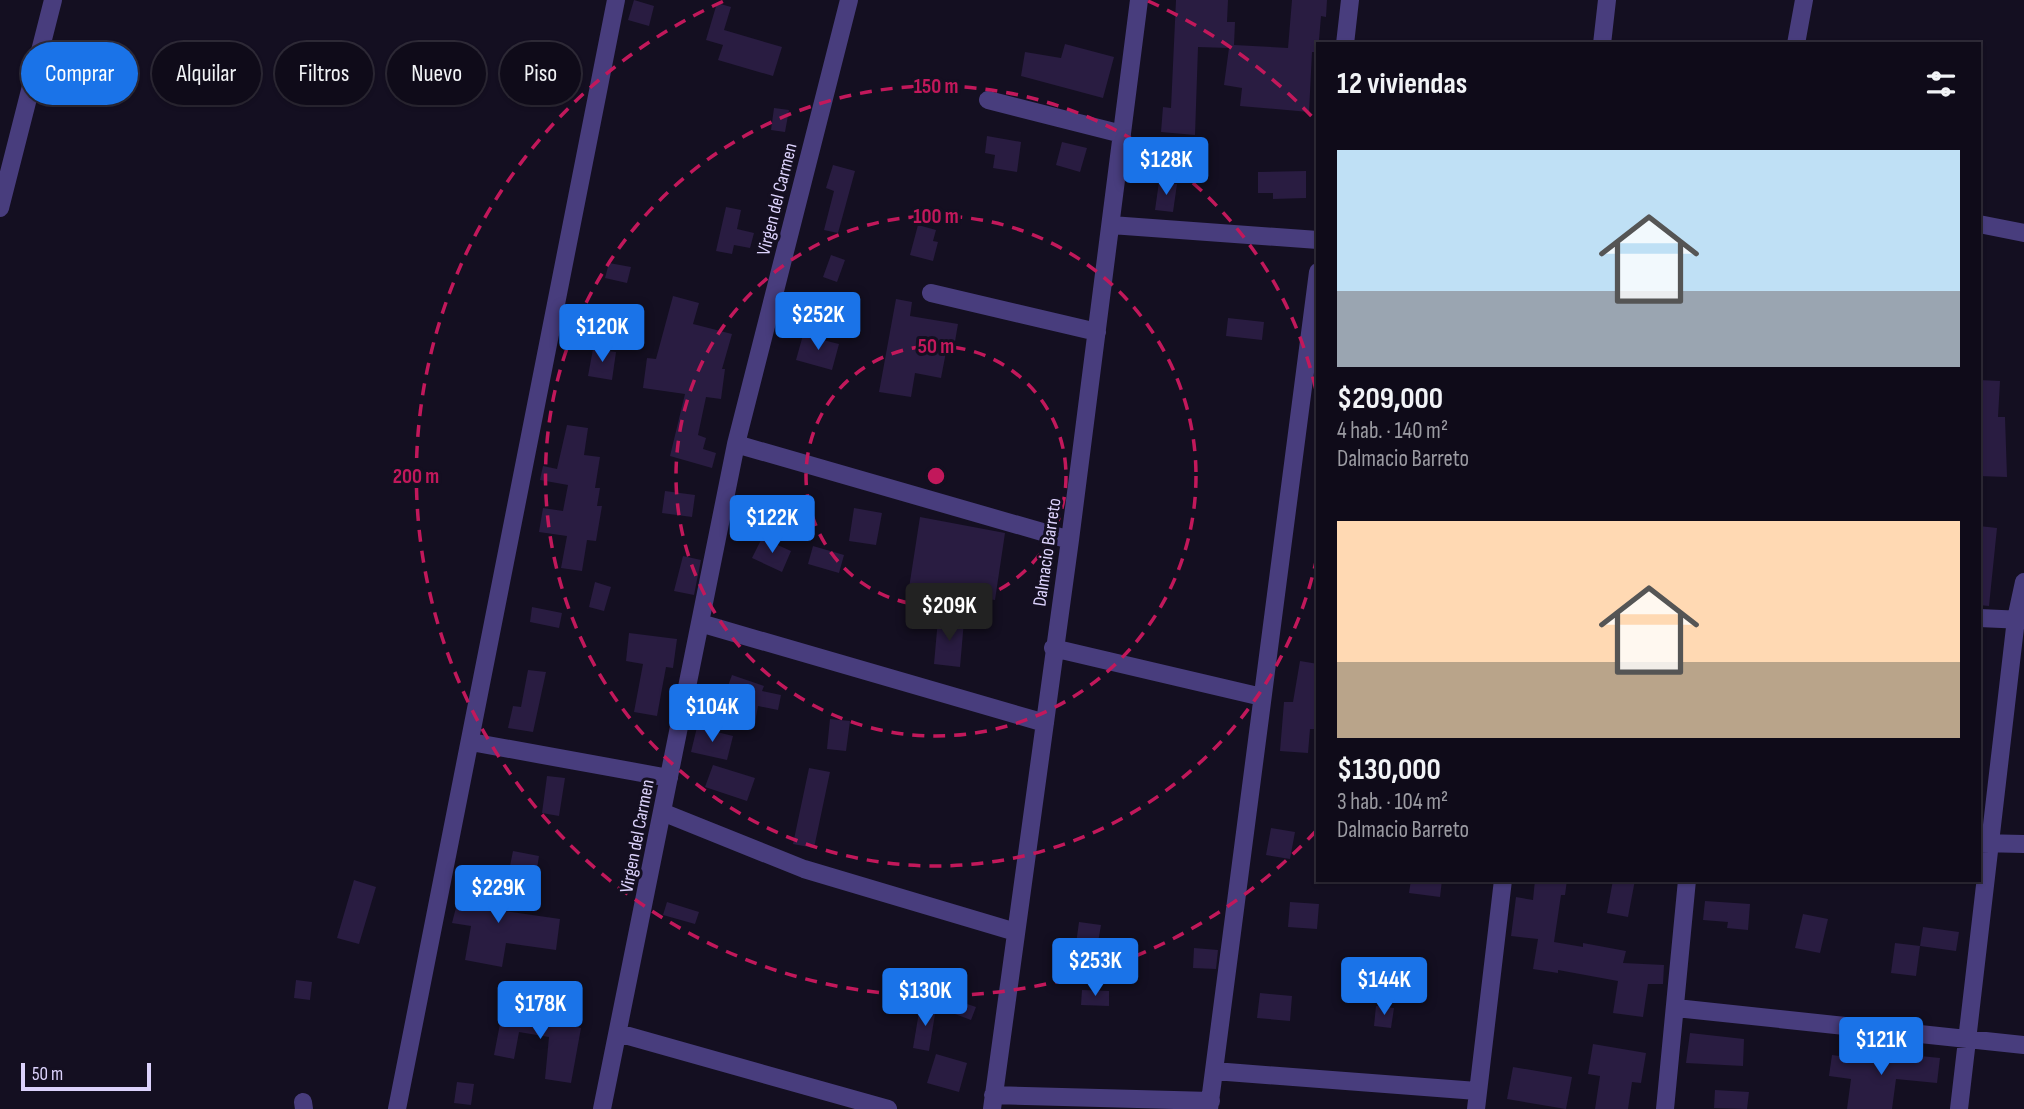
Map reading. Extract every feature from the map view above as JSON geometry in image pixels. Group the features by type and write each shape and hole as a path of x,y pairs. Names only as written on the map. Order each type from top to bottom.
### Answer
{"street":[{"path":"0,208 53,0"},
{"path":"397,1109 617,0"},
{"name":"Virgen del Carmen","path":"602,1109 736,443 849,0"},
{"name":"Dalmacio Barreto","path":"993,1102 1070,540 1139,0"},
{"path":"1345,42 1350,0"},
{"path":"1602,42 1607,0"},
{"path":"1796,42 1804,0"},
{"path":"988,100 1122,135"},
{"path":"1981,224 2024,233"},
{"path":"1111,225 1316,240"},
{"path":"993,1102 1210,1105 1316,287"},
{"path":"931,293 1097,332"},
{"path":"736,443 1070,540"},
{"path":"1959,1109 1985,843 2024,582"},
{"path":"1981,618 2020,620"},
{"path":"700,623 1045,723"},
{"path":"1054,648 1262,697"},
{"path":"471,742 669,778"},
{"path":"662,812 804,869 1016,932"},
{"path":"1985,843 2024,844"},
{"path":"1214,1071 1477,1100 1503,882"},
{"path":"1665,1109 1687,882"},
{"path":"1676,1008 2024,1045"},
{"path":"618,1033 888,1109"}],"building":[{"path":"634,0 654,6 649,26 628,20"},
{"path":"1176,0 1228,0 1227,22 1235,22 1234,45 1288,48 1292,0 1327,0 1326,17 1321,16 1316,52 1312,52 1309,112 1240,106 1242,88 1224,85 1229,48 1198,47 1195,135 1161,132 1163,107 1171,108"},
{"path":"717,3 731,7 724,30 782,47 773,76 718,60 723,45 706,40"},
{"path":"1065,44 1114,57 1103,98 1021,76 1025,52 1061,58"},
{"path":"774,108 789,110 785,132 771,130"},
{"path":"987,136 1021,142 1017,172 993,168 995,155 985,153"},
{"path":"1062,142 1087,148 1080,172 1056,165"},
{"path":"833,165 855,171 838,233 824,230 834,191 826,188"},
{"path":"1306,171 1306,198 1273,199 1273,193 1258,193 1258,172"},
{"path":"1159,182 1177,184 1173,212 1155,210"},
{"path":"726,207 741,210 737,229 754,233 750,248 734,245 732,254 716,251"},
{"path":"918,225 936,230 933,241 938,242 933,261 910,255"},
{"path":"831,255 845,260 837,282 823,277"},
{"path":"609,263 631,267 627,283 605,278"},
{"path":"673,296 699,303 693,324 732,334 722,369 725,369 721,399 706,397 698,435 706,438 703,449 716,453 712,468 670,456 685,394 643,388 647,358 656,359"},
{"path":"896,299 912,302 910,316 958,324 953,353 946,352 941,378 915,373 911,397 879,392"},
{"path":"1228,318 1264,322 1262,340 1226,336"},
{"path":"803,335 839,344 832,370 796,360"},
{"path":"593,349 616,352 612,380 588,376"},
{"path":"1981,380 2000,381 1998,417 2005,417 2007,477 1981,476"},
{"path":"567,425 588,428 584,455 600,457 595,488 600,488 597,506 602,506 596,541 587,540 582,571 561,568 567,536 539,532 543,508 563,511 568,485 540,480 543,466 557,469"},
{"path":"665,491 695,495 692,517 662,513"},
{"path":"854,508 882,513 876,545 849,541"},
{"path":"920,517 1005,533 995,600 909,588"},
{"path":"1981,526 1997,528 1989,606 1981,605"},
{"path":"762,538 791,551 782,572 752,558"},
{"path":"813,546 844,555 839,573 808,564"},
{"path":"683,556 701,560 694,595 674,591"},
{"path":"595,582 611,587 604,611 589,607"},
{"path":"532,607 562,613 559,628 530,622"},
{"path":"938,619 964,621 960,667 934,664"},
{"path":"629,633 677,639 673,668 666,667 657,716 634,712 643,664 626,661"},
{"path":"1300,661 1316,664 1316,729 1310,729 1308,753 1280,751 1284,702 1293,702"},
{"path":"528,670 546,672 533,732 508,728 513,706 521,707"},
{"path":"732,675 764,686 762,691 781,695 778,710 758,706 754,728 727,724 732,696 725,694"},
{"path":"830,719 850,721 846,751 827,749"},
{"path":"697,727 733,736 727,760 691,752"},
{"path":"713,765 755,778 747,801 705,787"},
{"path":"809,768 830,772 814,848 793,844"},
{"path":"547,776 565,778 559,816 542,813"},
{"path":"1271,828 1295,832 1290,859 1266,855"},
{"path":"513,851 539,856 535,881 508,876"},
{"path":"466,869 487,873 483,908 560,919 556,950 506,943 502,967 465,960 471,926 452,923"},
{"path":"354,880 376,887 359,944 337,938"},
{"path":"1411,882 1442,882 1440,897 1409,893"},
{"path":"1535,882 1567,882 1565,895 1561,895 1554,942 1583,947 1583,943 1626,951 1623,963 1664,965 1663,984 1648,984 1643,1017 1613,1013 1618,981 1558,970 1558,973 1533,969 1538,939 1511,936 1516,897 1533,900"},
{"path":"1613,882 1635,882 1628,917 1607,913"},
{"path":"1705,901 1750,904 1748,930 1727,928 1728,922 1703,920"},
{"path":"667,902 699,912 695,924 663,915"},
{"path":"1290,902 1319,904 1317,929 1288,927"},
{"path":"1803,914 1828,919 1820,953 1795,948"},
{"path":"1079,922 1101,925 1097,948 1076,944"},
{"path":"1923,927 1959,932 1956,951 1920,946"},
{"path":"1895,943 1920,946 1916,976 1891,973"},
{"path":"1194,948 1218,950 1216,969 1193,968"},
{"path":"943,971 966,979 958,1001 976,1007 971,1020 931,1005"},
{"path":"296,980 312,982 310,1000 294,998"},
{"path":"1082,990 1109,991 1109,1006 1081,1005"},
{"path":"1260,993 1292,996 1290,1021 1257,1018"},
{"path":"504,1003 524,1007 522,1014 581,1028 571,1083 545,1079 549,1037 519,1032 514,1059 494,1055"},
{"path":"920,1006 936,1008 929,1051 913,1048"},
{"path":"1376,1006 1394,1008 1391,1028 1374,1026"},
{"path":"1690,1033 1744,1039 1743,1066 1686,1063"},
{"path":"1593,1044 1646,1053 1641,1083 1632,1082 1628,1109 1595,1109 1600,1076 1588,1074"},
{"path":"1855,1052 1900,1059 1900,1054 1940,1058 1937,1083 1896,1079 1892,1109 1847,1109 1851,1079 1829,1076 1832,1055 1854,1058"},
{"path":"936,1054 967,1063 959,1092 927,1083"},
{"path":"1513,1067 1572,1077 1566,1109 1507,1099"},
{"path":"457,1082 474,1084 471,1105 454,1103"},
{"path":"1715,1090 1749,1092 1747,1109 1714,1108"}]}
